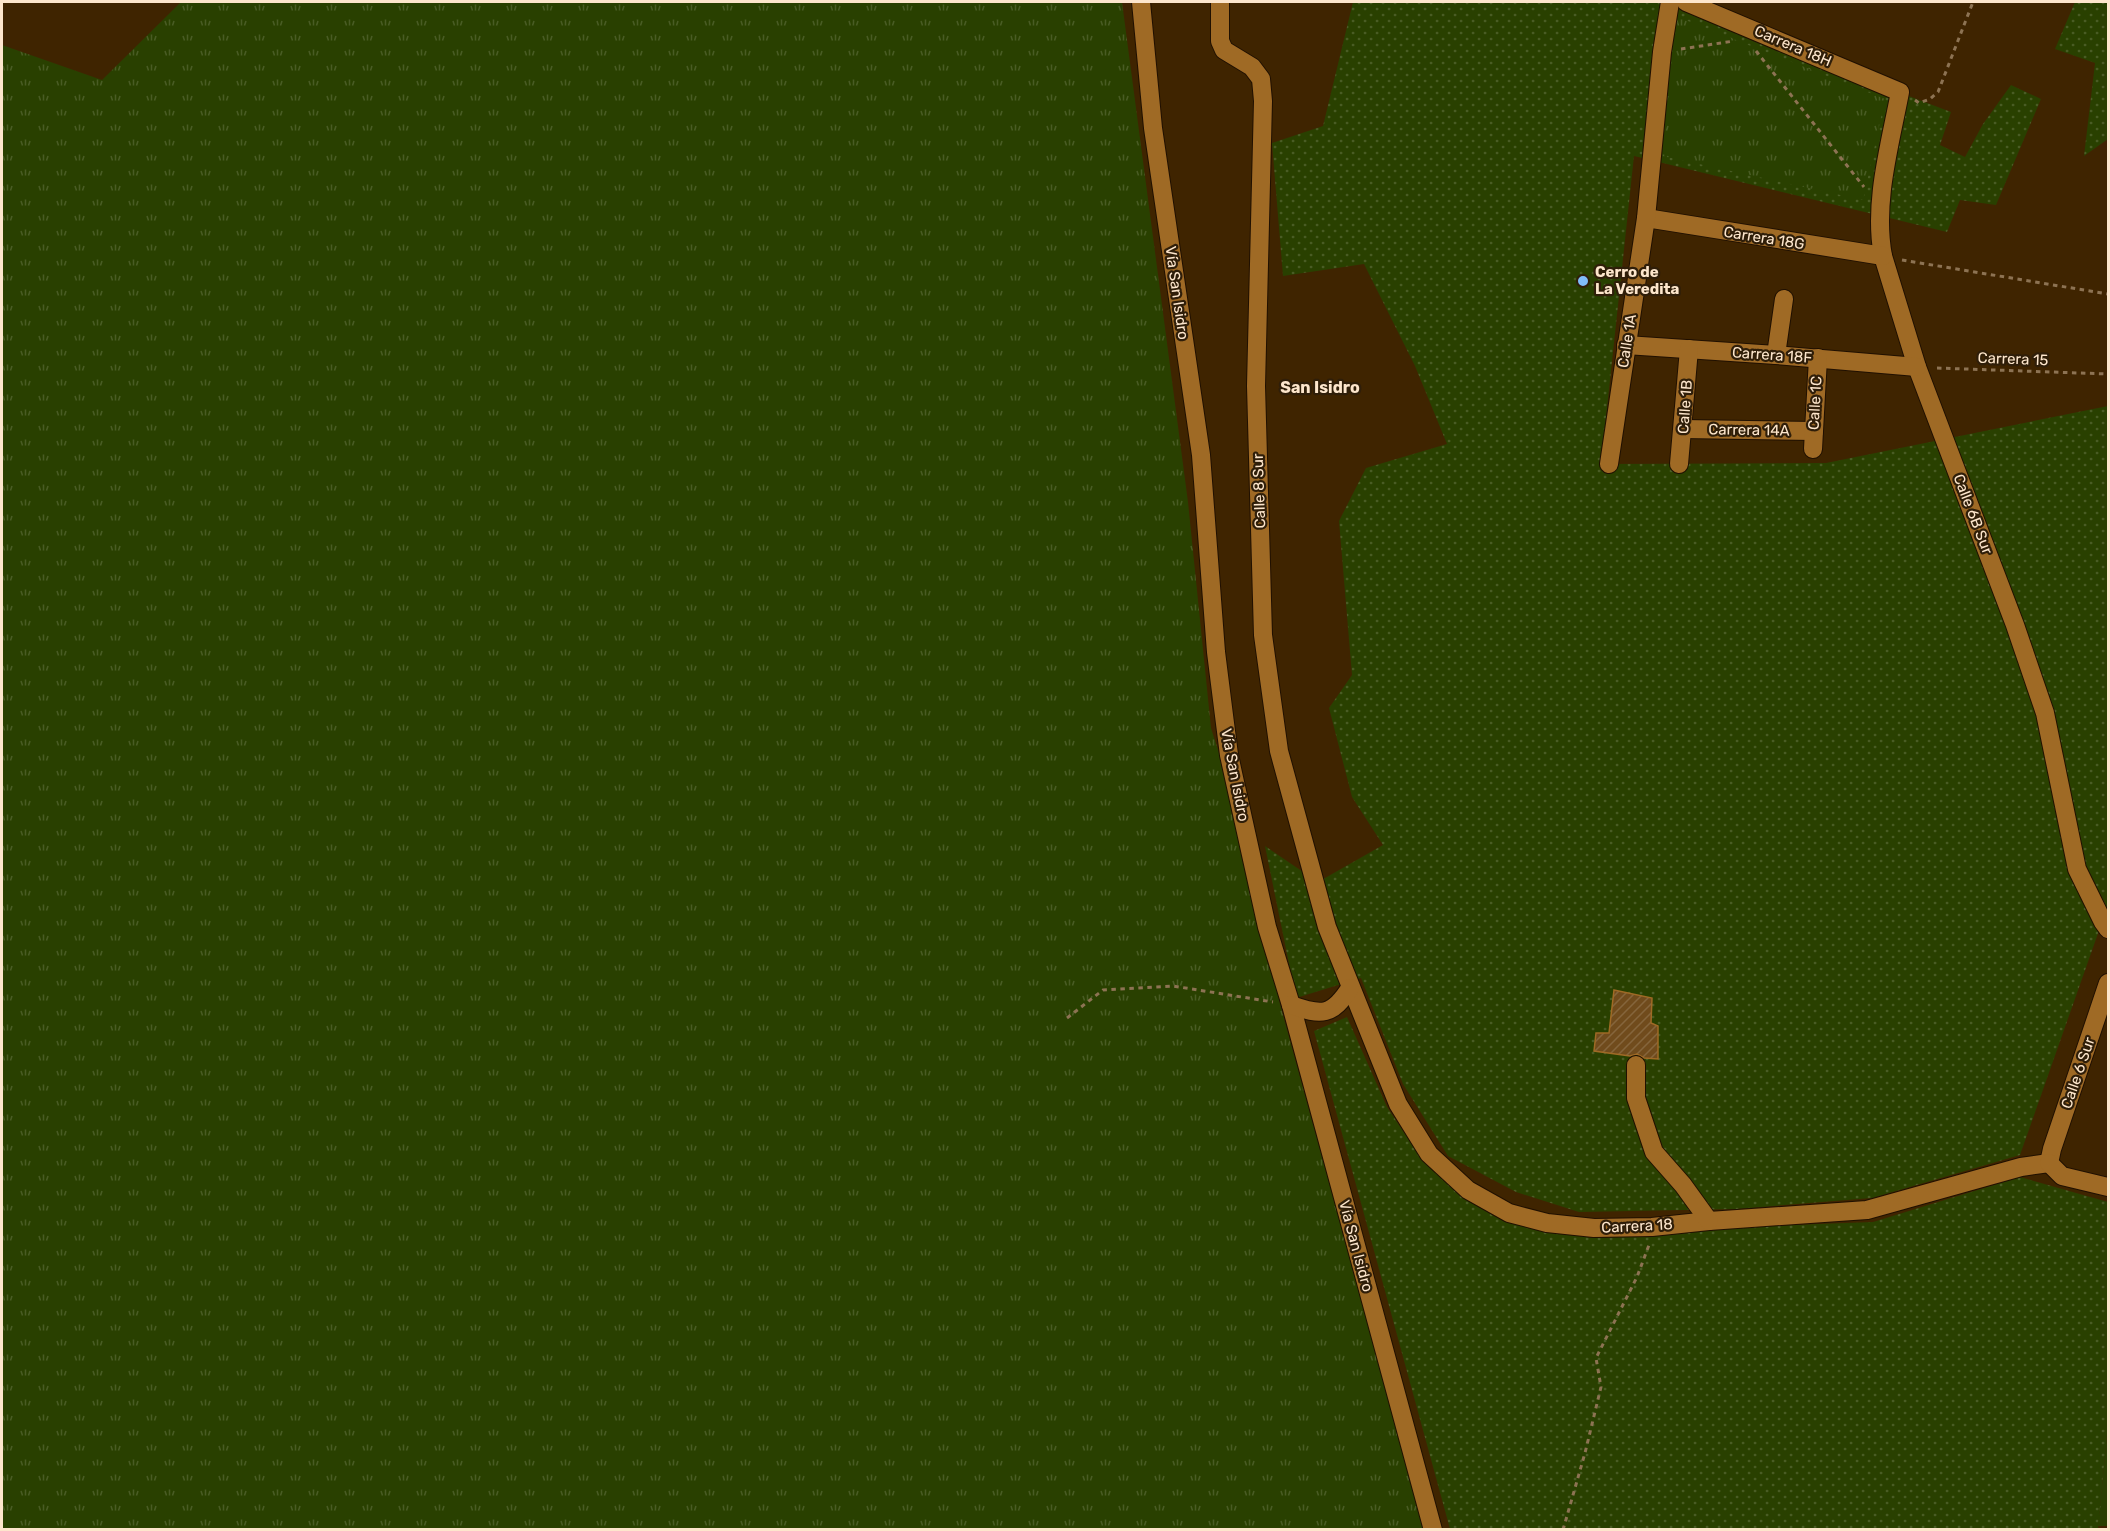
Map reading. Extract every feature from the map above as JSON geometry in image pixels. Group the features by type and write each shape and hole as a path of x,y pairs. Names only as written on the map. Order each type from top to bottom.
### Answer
{"street":[{"name":"Vía San Isidro","path":"1141,2 1153,128 1201,455 1216,652 1229,755 1267,927 1292,1005 1433,1530"},
{"name":"Calle 8 Sur","path":"1220,2 1220,41 1224,50 1252,67 1261,79 1263,101 1256,386 1263,635 1279,751 1327,927 1350,988"},
{"name":"Calle 1A","path":"1609,464 1646,218 1662,52 1670,2"},
{"name":"Carrera 18H","path":"1686,2 1900,92"},
{"name":"Calle 6B Sur","path":"1900,92 1884,179 1879,238 1883,256 1917,367 2015,625 2045,713 2077,869 2103,922 2109,929"},
{"name":"Carrera 18G","path":"1646,218 1883,256"},
{"path":"1776,355 1784,299"},
{"name":"Carrera 18F","path":"1626,345 1917,367"},
{"name":"Calle 1B","path":"1679,464 1689,349"},
{"name":"Calle 1C","path":"1813,440 1818,358"},
{"name":"Carrera 14A","path":"1683,429 1813,440"},
{"name":"Calle 6 Sur","path":"2049,1163 2109,983"},
{"path":"1292,1005 1309,1012 1329,1011 1341,1003 1350,988"},
{"name":"Carrera 18","path":"1350,988 1398,1104 1429,1154 1468,1190 1509,1213 1547,1223 1594,1228 1652,1227 1867,1210 2021,1167 2049,1163"},
{"path":"1636,1065 1636,1098 1654,1152 1709,1221"},
{"path":"2049,1163 2062,1176 2109,1187"}],"path":[{"path":"1900,92 1919,103 1930,99 1938,92 1973,2"},
{"path":"1662,52 1736,41"},
{"path":"1754,49 1881,208"},
{"path":"1883,256 2109,294"},
{"name":"Carrera 15","path":"1917,367 2109,374"},
{"path":"1067,1017 1103,990 1162,986 1292,1005"},
{"path":"1563,1530 1601,1387 1596,1358 1637,1278 1652,1227"}],"green space":[{"path":"181,2 1122,2 1188,502 1211,728 1244,831 1280,1004 1424,1529 2,1529 2,45 102,80"},
{"path":"1353,2 1661,2 1951,112 1940,145 1965,157 1983,124 2011,85 2041,99 1996,205 1960,200 1947,232 1634,156 1601,464 1826,463 2108,406 2108,905 2020,1155 1872,1198 1736,1209 1579,1212 1516,1192 1448,1156 1403,1084 1361,978 1296,998 1265,846 1318,882 1383,845 1352,797 1329,708 1352,675 1339,521 1366,468 1447,444 1415,366 1364,264 1283,276 1272,143 1323,126"},
{"path":"2075,2 2108,2 2108,139 2084,156 2095,63 2055,49"},
{"path":"1678,17 1885,99 1863,200 1658,155"},
{"path":"1347,1017 1387,1107 1423,1161 1461,1195 1494,1216 1542,1231 1594,1238 1641,1236 1711,1228 1873,1222 2020,1177 2108,1202 2108,1425 2098,1529 1450,1529 1314,1031"},
{"path":"2108,1425 2108,1526 2098,1526"}],"building":[{"path":"1614,990 1652,998 1651,1023 1658,1026 1658,1059 1644,1058 1637,1054 1630,1056 1594,1051 1596,1033 1609,1033"}],"place":[{"name":"Cerro de La Veredita","path":"1583,281"}],"district":[{"name":"San Isidro","path":"1320,387"}]}
